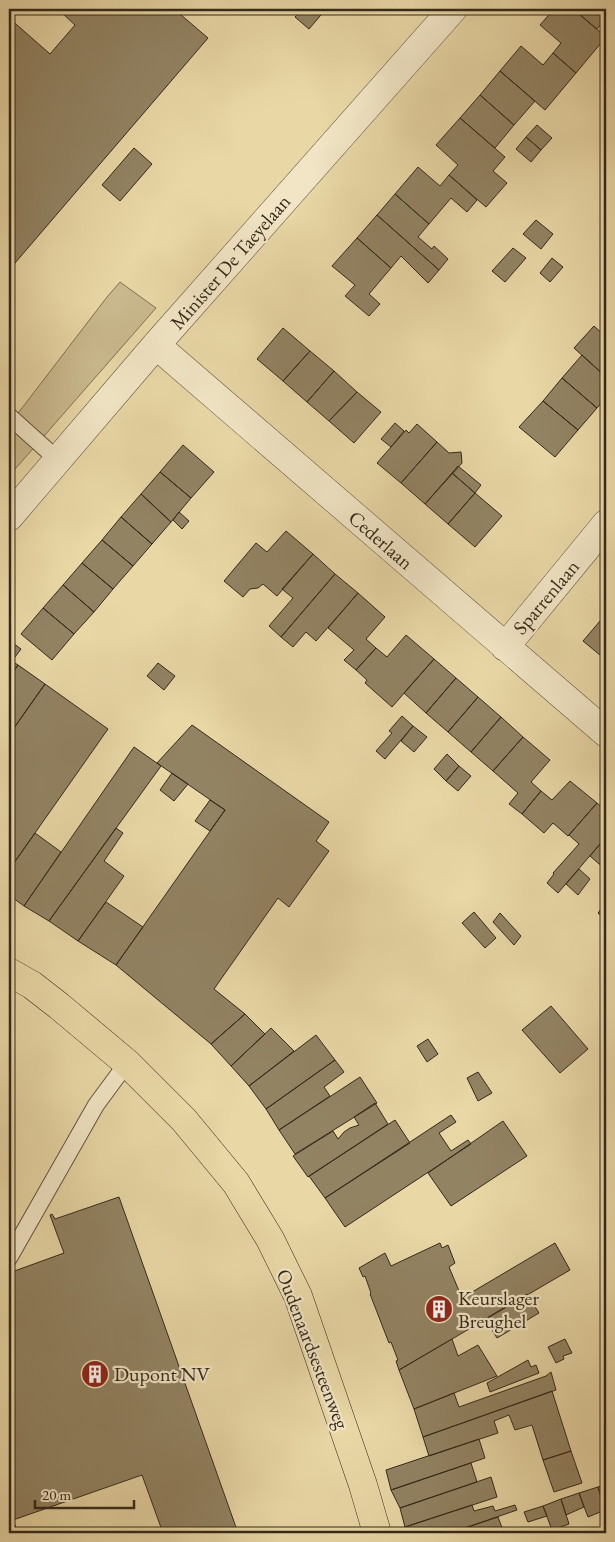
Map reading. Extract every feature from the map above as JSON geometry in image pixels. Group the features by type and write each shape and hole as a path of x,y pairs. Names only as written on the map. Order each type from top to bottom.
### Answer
{"main road":[{"name":"Oudenaardsesteenweg","path":"9,972 32,985 127,1063 184,1120 236,1183 270,1239 298,1296 363,1485 377,1533"}],"street":[{"name":"Minister De Taeyelaan","path":"9,517 156,345 453,9"},
{"name":"Cederlaan","path":"156,345 606,733"},
{"name":"Sparrenlaan","path":"505,647 606,524"}],"lane":[{"path":"9,416 58,460"},
{"path":"9,1258 96,1105 127,1063"}],"shaded area":[{"path":"120,282 156,308 9,476 9,425"}],"building":[{"path":"65,9 174,9 208,38 9,270 9,18 50,54 75,25 62,13"},
{"path":"302,9 326,9 309,29 295,17"},
{"path":"554,9 573,9 606,37 576,73 553,53 561,43 540,25"},
{"path":"573,9 606,9 606,18 597,29"},
{"path":"521,46 543,65 553,53 576,73 545,110 500,71"},
{"path":"500,71 535,101 514,125 480,95"},
{"path":"480,95 514,125 495,148 460,118"},
{"path":"460,118 505,157 493,171 507,183 486,207 449,175 458,165 436,145"},
{"path":"537,125 552,138 541,150 526,137"},
{"path":"526,137 541,150 531,162 516,149"},
{"path":"134,148 152,164 120,201 102,185"},
{"path":"418,167 440,186 449,175 477,200 467,212 451,198 429,224 395,194"},
{"path":"395,194 429,224 418,237 432,249 434,246 448,259 439,270 377,215"},
{"path":"377,215 439,270 428,283 401,256 391,268 357,238"},
{"path":"536,220 553,234 541,249 523,234"},
{"path":"357,238 391,268 369,294 380,304 369,316 345,296 355,285 332,266"},
{"path":"513,248 526,258 505,282 492,271"},
{"path":"552,258 563,267 550,282 540,273"},
{"path":"594,326 606,337 606,377 574,348"},
{"path":"283,328 310,351 283,381 257,359"},
{"path":"310,351 334,371 307,402 283,381"},
{"path":"582,355 606,377 606,397 597,408 562,378"},
{"path":"334,371 357,392 329,421 307,402"},
{"path":"562,378 597,408 578,430 543,401"},
{"path":"357,392 381,412 354,443 329,421"},
{"path":"543,401 578,430 555,457 519,427"},
{"path":"395,423 404,431 391,447 381,439"},
{"path":"417,424 437,442 401,483 377,463 406,430 409,433"},
{"path":"437,442 449,453 461,452 462,463 425,504 401,483"},
{"path":"183,445 214,472 191,498 160,472"},
{"path":"458,466 481,485 475,493 452,473"},
{"path":"160,472 191,498 171,522 141,494"},
{"path":"452,473 475,493 448,524 425,504"},
{"path":"475,493 502,516 475,547 448,524"},
{"path":"141,494 171,522 152,544 121,517"},
{"path":"179,512 189,521 182,529 173,520"},
{"path":"121,517 152,544 133,566 102,540"},
{"path":"286,531 313,554 277,596 263,584 258,588 250,589 243,597 224,581 256,543 267,552"},
{"path":"102,540 133,566 113,589 82,563"},
{"path":"313,554 335,574 281,637 269,626 293,598 282,589"},
{"path":"82,563 113,589 94,612 63,585"},
{"path":"335,574 358,593 316,641 306,632 293,647 281,637"},
{"path":"63,585 94,612 74,634 43,608"},
{"path":"358,593 385,617 366,639 376,648 356,670 344,660 354,650 328,628"},
{"path":"43,608 74,634 52,660 21,634"},
{"path":"606,614 606,660 583,641"},
{"path":"406,635 434,659 392,707 365,683 367,680 356,670 376,648 387,657"},
{"path":"9,640 21,649 12,661 9,659"},
{"path":"9,659 18,665 9,678"},
{"path":"434,659 456,678 426,713 404,693"},
{"path":"158,663 175,676 164,690 147,676"},
{"path":"18,665 45,684 9,735 9,678"},
{"path":"456,678 478,697 448,732 426,713"},
{"path":"45,684 108,729 9,870 9,735"},
{"path":"478,697 501,717 471,752 448,732"},
{"path":"402,716 413,726 385,759 376,751 392,733 389,731"},
{"path":"501,717 523,737 493,771 471,752"},
{"path":"192,725 329,822 316,841 329,851 289,907 278,898 214,989 245,1014 211,1044 116,965 225,810 157,763"},
{"path":"413,726 427,737 414,752 401,741"},
{"path":"523,737 550,760 531,782 541,791 522,814 509,804 518,793 493,771"},
{"path":"134,747 161,766 49,921 24,906"},
{"path":"447,754 459,766 446,781 434,769"},
{"path":"459,766 471,776 458,791 446,781"},
{"path":"172,773 188,784 174,801 160,790"},
{"path":"570,781 597,803 568,836 553,823 544,833 522,814 541,791 552,800"},
{"path":"210,800 225,810 210,831 195,821"},
{"path":"597,803 606,811 606,837 558,893 547,883 553,873 579,844 569,835"},
{"path":"116,828 123,833 104,861 124,876 78,941 49,921"},
{"path":"35,833 61,852 24,906 9,895 9,870"},
{"path":"606,837 606,870 590,856"},
{"path":"579,869 590,879 578,895 566,884"},
{"path":"106,902 143,927 116,965 78,941"},
{"path":"606,903 606,920 598,913"},
{"path":"474,912 496,938 485,948 462,923"},
{"path":"500,913 521,936 514,945 493,922"},
{"path":"551,1006 588,1049 560,1073 522,1030"},
{"path":"245,1014 265,1034 231,1066 211,1044"},
{"path":"271,1028 294,1051 249,1086 231,1066"},
{"path":"316,1035 335,1060 266,1109 249,1086"},
{"path":"428,1039 438,1054 427,1062 417,1046"},
{"path":"335,1060 344,1072 324,1087 330,1096 279,1130 266,1109"},
{"path":"478,1072 492,1093 478,1101 467,1078"},
{"path":"360,1077 377,1103 295,1154 279,1130"},
{"path":"375,1103 388,1124 308,1177 293,1156 333,1131 338,1139 350,1128 359,1125 354,1117"},
{"path":"451,1115 456,1122 439,1133 451,1151 468,1140 471,1144 345,1227 325,1198"},
{"path":"395,1120 410,1143 325,1198 309,1176"},
{"path":"503,1121 527,1156 451,1206 428,1173"},
{"name":"Dupont NV","path":"119,1197 238,1533 163,1533 142,1475 13,1520 18,1533 9,1533 9,1273 64,1253 50,1215 52,1214 55,1219"},
{"name":"Keurslager Breughel","path":"440,1243 442,1248 448,1245 455,1263 449,1267 462,1298 555,1243 570,1270 399,1370 396,1361 398,1360 391,1342 389,1343 365,1276 363,1277 359,1268 385,1253 391,1266"},
{"path":"527,1294 539,1313 497,1338 485,1319"},
{"path":"452,1339 458,1356 478,1345 497,1376 414,1409 399,1370"},
{"path":"565,1339 572,1353 563,1356 564,1359 556,1363 548,1347"},
{"path":"528,1360 531,1367 536,1365 539,1373 490,1392 487,1383"},
{"path":"551,1372 556,1390 423,1437 414,1409 454,1393 459,1407 546,1376"},
{"path":"552,1391 571,1451 543,1460 532,1425 515,1430 509,1415 494,1421 498,1433 429,1456 423,1437"},
{"path":"479,1439 485,1458 391,1490 386,1470"},
{"path":"571,1451 582,1483 554,1492 543,1460"},
{"path":"471,1463 477,1482 400,1508 391,1490"},
{"path":"491,1477 497,1497 405,1527 400,1508"},
{"path":"606,1484 606,1510 605,1510 598,1487"},
{"path":"598,1487 605,1510 588,1517 579,1493"},
{"path":"579,1493 584,1507 566,1515 561,1499"},
{"path":"561,1499 569,1524 552,1530 543,1506"},
{"path":"472,1505 474,1511 493,1506 495,1511 515,1505 517,1510 450,1533 407,1533 405,1527"},
{"path":"543,1506 547,1516 528,1522 524,1512"},
{"path":"498,1517 504,1533 450,1533"}],"place":[{"name":"Keurslager Breughel","path":"439,1309"},
{"name":"Dupont NV","path":"95,1374"}]}
